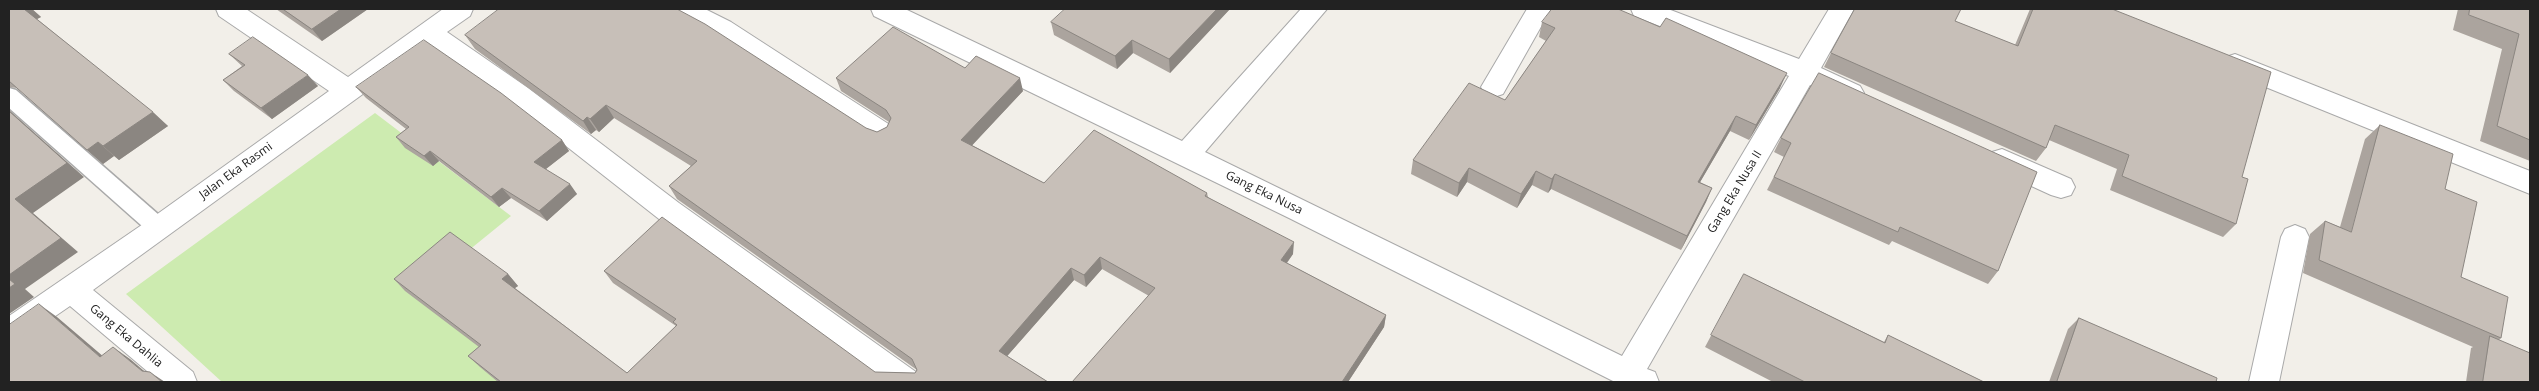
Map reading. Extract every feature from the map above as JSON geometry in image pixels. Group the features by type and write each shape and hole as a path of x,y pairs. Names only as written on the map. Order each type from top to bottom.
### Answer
{"street":[{"path":"228,9 347,90"},
{"name":"Jalan Eka Rasmi","path":"9,332 159,228 461,9"},
{"path":"684,9 722,29 881,132"},
{"name":"Gang Eka Nusa","path":"883,9 926,18 1186,155 1636,378"},
{"path":"1186,155 1315,9"},
{"path":"1494,87 1539,9"},
{"path":"1644,9 1806,72 1876,104"},
{"name":"Gang Eka Nusa II","path":"1636,378 1842,9"},
{"path":"429,33 520,95 663,217 905,382"},
{"path":"2214,56 2530,183"},
{"path":"1982,151 2061,187"},
{"path":"2264,382 2295,237"},
{"name":"Gang Eka Dahlia","path":"71,289 182,382"}],"lane":[{"path":"9,96 159,228"}],"green space":[{"path":"375,113 511,216 415,294 524,382 222,382 126,294"}],"building":[{"path":"9,9 24,9 153,112 103,146 98,142 87,150 9,81"},
{"path":"283,9 341,9 312,29"},
{"path":"499,9 677,9 705,24 866,128 877,132 887,127 891,118 886,110 836,78 893,27 965,68 976,56 1020,78 961,140 1044,183 1094,130 1207,193 1205,196 1294,242 1281,260 1386,315 1342,382 1072,382 1155,288 1100,257 1084,275 1071,268 999,351 1048,382 501,382 468,356 481,345 394,279 450,232 508,274 502,279 627,373 677,325 673,322 676,319 604,271 662,217 875,372 915,373 917,370 912,359 669,186 697,161 606,105 590,119 587,117 583,121 465,35"},
{"path":"1065,9 1217,9 1169,59 1132,40 1115,56 1051,22"},
{"path":"1552,9 1618,9 1660,27 1666,18 1787,73 1756,125 1736,116 1698,182 1712,188 1687,236 1555,174 1552,179 1536,171 1521,194 1469,168 1459,183 1413,160 1469,83 1505,100 1555,28 1542,22"},
{"path":"1855,9 1961,9 1955,21 2018,46 2033,9 2112,9 2271,72 2242,177 2248,179 2236,224 2122,176 2129,155 2055,125 2046,148 1831,53"},
{"path":"2470,9 2530,9 2530,140 2497,126 2519,34 2469,15"},
{"path":"253,37 308,75 261,108 223,80 245,65 229,54"},
{"path":"424,40 501,93 562,140 534,162 570,184 539,211 502,188 491,197 430,151 424,156 396,137 409,127 356,87"},
{"path":"1819,73 2037,172 1998,271 1900,227 1898,232 1774,177 1791,143 1781,138"},
{"path":"9,111 67,163 15,199 61,238 9,275"},
{"path":"2380,125 2453,154 2445,189 2477,202 2461,277 2508,297 2501,338 2319,260 2325,221 2351,232"},
{"path":"1744,274 1885,343 1888,335 1984,382 1805,382 1711,335"},
{"path":"9,279 15,284 9,288"},
{"path":"39,304 100,357 113,347 142,371 150,372 162,382 9,382 9,325"},
{"path":"2079,318 2217,378 2216,382 2057,382"},
{"path":"2490,336 2530,353 2530,382 2483,382"}]}
